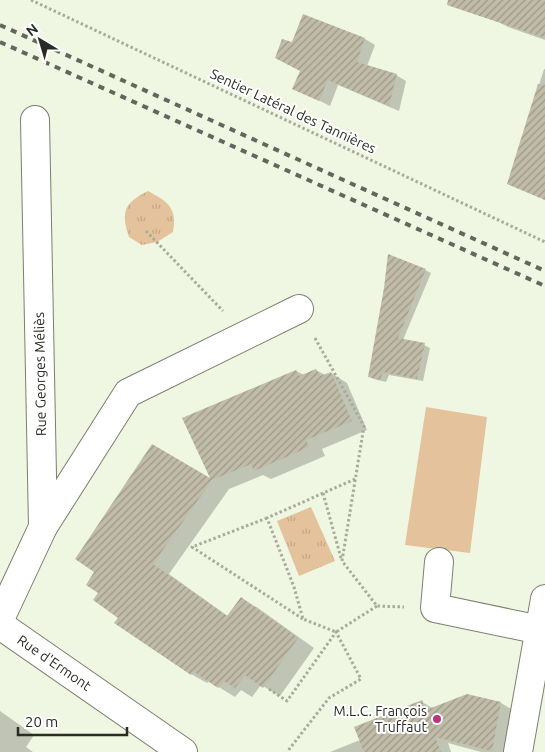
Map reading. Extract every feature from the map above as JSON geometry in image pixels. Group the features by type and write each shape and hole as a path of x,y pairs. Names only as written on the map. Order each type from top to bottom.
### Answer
{"street":[{"name":"Rue Georges Méliès","path":"0,619 43,527 35,120"},
{"path":"43,527 128,393 299,309"},
{"path":"439,562 435,608 542,630"},
{"path":"518,752 542,630 545,599"},
{"name":"Rue d'Ermont","path":"0,625 183,752"}],"path":[{"name":"Sentier Latéral des Tannières","path":"31,0 545,242"},
{"path":"146,231 246,335"},
{"path":"299,309 364,426 342,561"},
{"path":"287,752 329,698 361,679 336,632 303,619 192,547 267,518 356,478"},
{"path":"323,493 342,561 377,606"},
{"path":"267,518 294,588 303,619"},
{"path":"269,689 287,701 336,632 377,606 435,608"}],"green space":[{"path":"148,191 170,206 174,217 174,224 173,232 157,242 142,245 129,237 126,229 125,215 129,204"},
{"path":"426,407 487,417 470,553 405,545"},
{"path":"311,507 335,561 299,576 277,521"}],"building":[{"path":"448,0 545,0 545,38 447,5"},
{"path":"303,14 365,38 357,62 397,74 389,106 328,80 319,101 292,89 300,71 275,58 282,39 292,42"},
{"path":"538,84 545,85 545,200 507,184"},
{"path":"388,254 426,269 398,338 425,343 417,379 383,372 380,380 368,377 384,288"},
{"path":"316,369 320,376 331,372 352,421 306,440 309,447 254,471 251,464 212,480 153,564 227,616 241,597 298,638 263,688 245,675 235,688 224,681 218,688 193,671 191,675 114,623 118,618 93,600 98,593 86,585 94,572 75,559 152,444 210,478 182,418 296,370 299,376"},
{"name":"M.L.C. François Truffaut","path":"467,694 501,702 492,751 435,737 441,752 364,752 354,727 422,700 426,710"}],"railway":[{"path":"0,25 545,271"},
{"path":"0,42 545,286"}],"place":[{"name":"M.L.C. François Truffaut","path":"437,719"}]}
